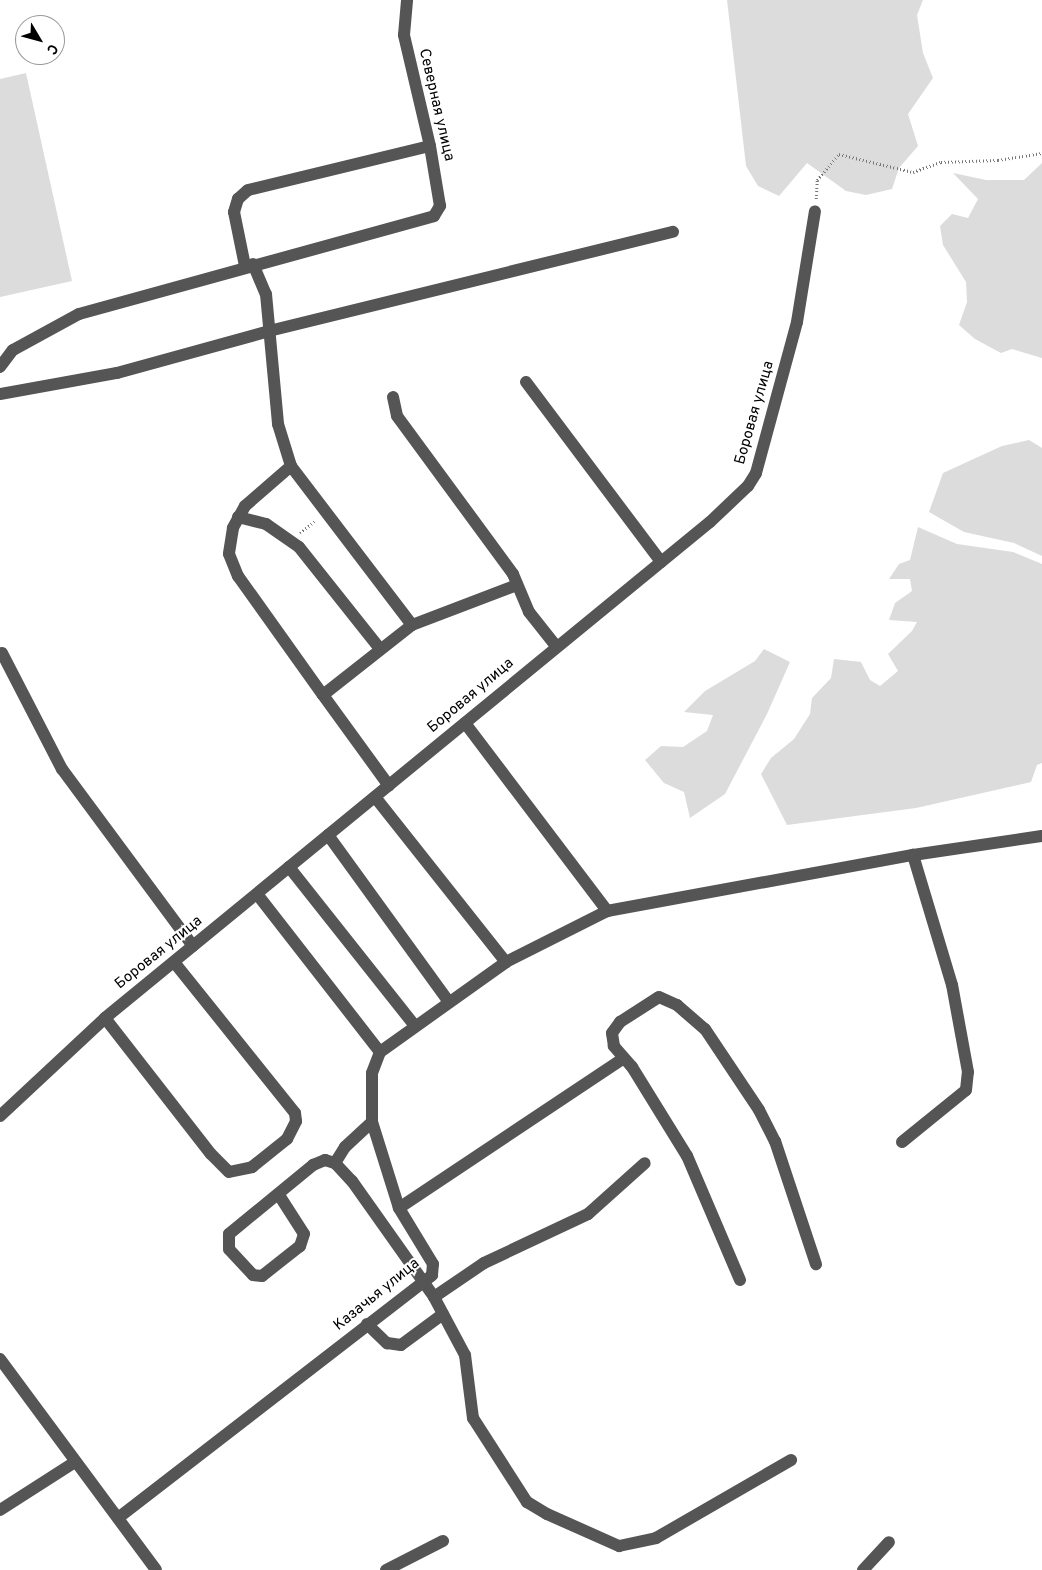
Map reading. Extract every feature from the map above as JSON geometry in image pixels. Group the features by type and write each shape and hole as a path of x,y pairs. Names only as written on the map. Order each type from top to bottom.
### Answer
{"street":[{"name":"Северная улица","path":"249,265 434,216 440,206 430,146 404,35 407,0"},
{"path":"412,624 291,466 278,424 266,294 249,265 234,212 238,199 248,190 430,146"},
{"name":"Боровая улица","path":"0,1116 105,1018 389,786 556,646 710,522 748,486 756,473 797,322 815,211"},
{"path":"0,394 117,373 269,331 673,232"},
{"path":"0,367 13,350 79,314 249,265"},
{"path":"526,382 661,562"},
{"path":"394,397 397,416 512,574 529,612 556,646"},
{"path":"291,466 258,492 238,517 229,541 229,554 238,576 389,786"},
{"path":"238,517 266,524 292,540 380,649"},
{"path":"323,695 412,624 517,585"},
{"path":"2,653 62,769 194,946"},
{"path":"465,723 608,910"},
{"path":"375,797 506,962"},
{"path":"328,836 448,1001"},
{"path":"257,894 380,1052 448,1001 506,962 608,910 913,855 1042,836"},
{"path":"902,1142 966,1090 968,1072 952,985 913,855"},
{"path":"289,867 415,1026"},
{"path":"105,1018 211,1154 229,1172 252,1167 287,1139 296,1121 295,1113 174,962"},
{"path":"740,1280 686,1156 624,1058 614,1046 612,1033 620,1022 660,997 677,1005 705,1029 759,1110 775,1141 816,1264"},
{"name":"Казачья улица","path":"118,1518 432,1275 433,1264 399,1208 372,1122 372,1073 380,1052"},
{"path":"399,1208 624,1058"},
{"path":"335,1164 345,1147 372,1122"},
{"path":"279,1195 304,1234 300,1246 270,1272 262,1276 252,1275 229,1249 229,1234 279,1195 312,1165 325,1160 335,1164 352,1181 434,1297 466,1355 473,1418 527,1502 619,1546 656,1538 791,1460"},
{"path":"434,1297 484,1263 588,1214 646,1162"},
{"path":"367,1324 386,1342 401,1345 443,1314"},
{"path":"0,1359 156,1570"},
{"path":"0,1510 75,1462"},
{"path":"386,1570 442,1541"},
{"path":"863,1570 889,1542"}],"path":[{"path":"815,211 817,180 839,154 913,172 941,162 998,160 1042,153"},
{"path":"292,540 326,512"}],"shaded area":[{"path":"727,0 923,0 917,15 923,53 933,78 908,114 918,146 899,168 892,189 866,195 846,191 807,163 779,196 758,186 746,166"},
{"path":"26,73 72,281 0,297 0,79"},
{"path":"1042,163 1042,358 1012,349 1001,353 975,339 959,325 967,302 966,282 943,245 940,226 952,214 968,218 978,199 953,173 986,180 1024,180"},
{"path":"1029,440 1042,448 1042,556 1014,543 964,532 929,512 943,473 1002,446"},
{"path":"918,527 957,544 1013,552 1042,564 1042,763 1037,765 1031,782 916,808 787,825 761,774 771,758 794,739 810,714 812,698 831,678 834,659 861,662 870,680 880,686 898,671 888,654 912,631 917,622 889,620 895,603 912,591 910,579 889,579 899,564 910,560"},
{"path":"764,649 790,662 767,714 725,794 690,818 684,792 664,783 645,760 661,746 683,747 707,731 713,715 684,712 705,691 755,661"}]}
